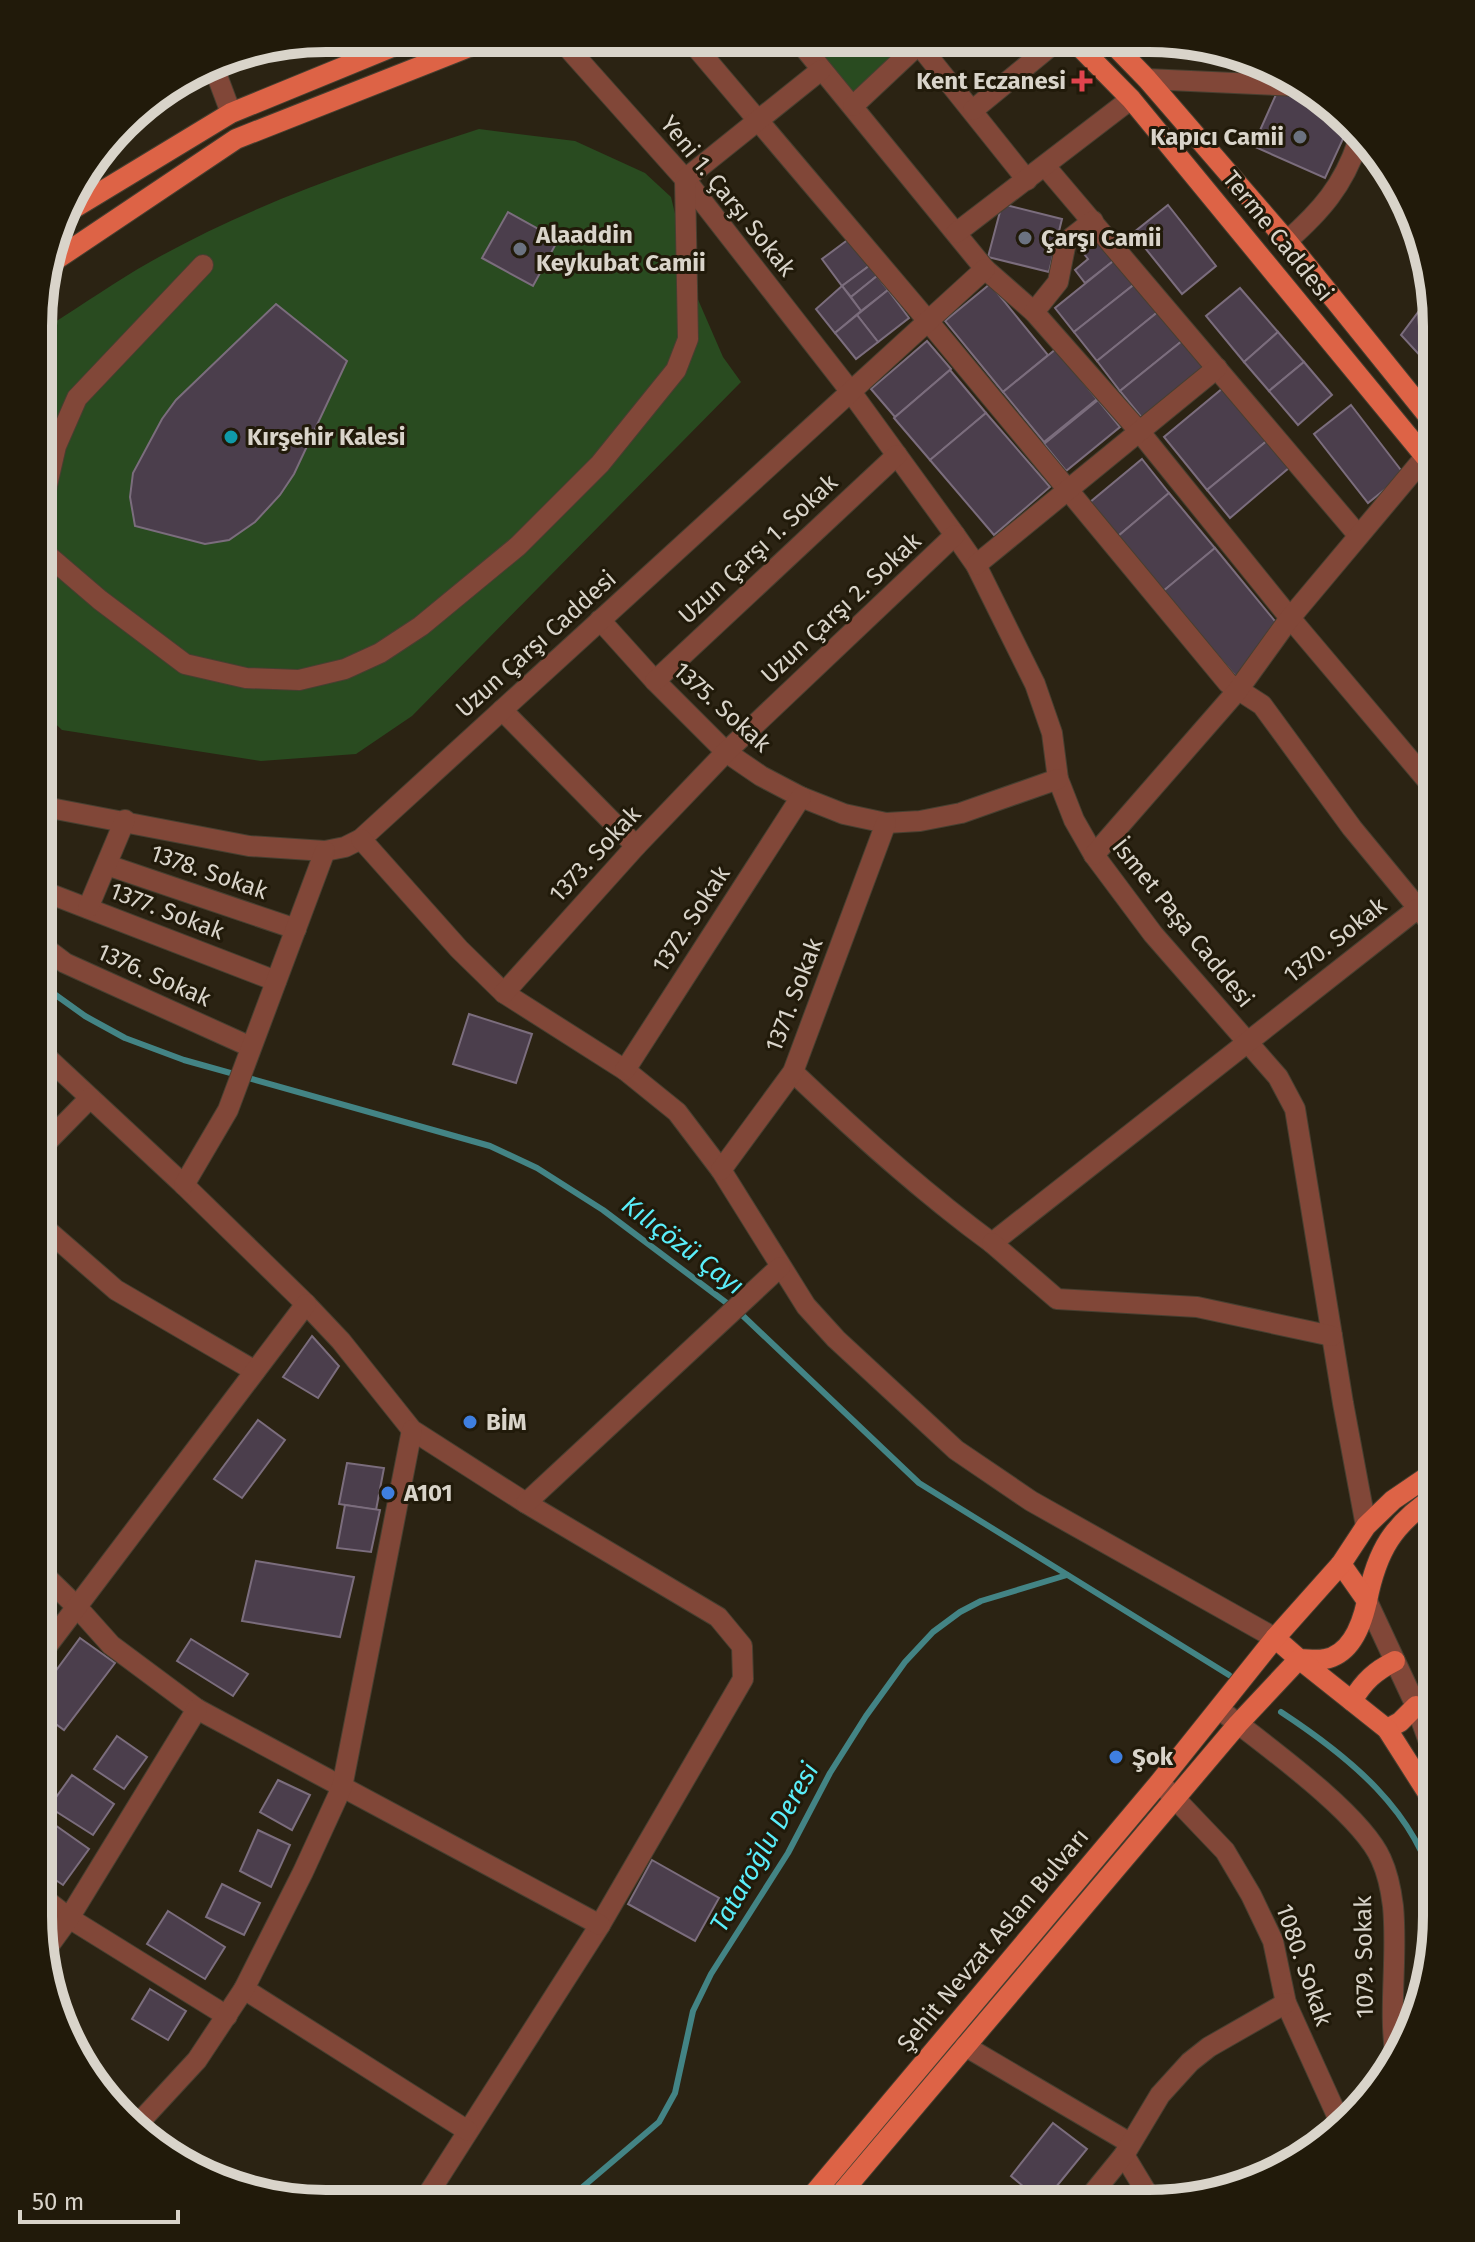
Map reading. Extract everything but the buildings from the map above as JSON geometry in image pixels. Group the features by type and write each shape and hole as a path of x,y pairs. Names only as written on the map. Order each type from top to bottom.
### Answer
{"main road":[{"name":"Terme Caddesi","path":"1085,52 1131,99 1423,454"},
{"name":"Terme Caddesi","path":"1121,52 1287,241 1423,407"},
{"path":"82,203 231,113 378,53"},
{"path":"61,256 236,139 454,53"},
{"path":"1422,1480 1393,1500 1366,1526 1341,1564 1275,1638 1387,1729 1422,1784"},
{"path":"1299,1659 1326,1660 1342,1651 1360,1631 1374,1567 1384,1547 1422,1504"},
{"path":"1341,1564 1367,1601"},
{"name":"Şehit Nevzat Aslan Bulvarı","path":"817,2190 1159,1783 1275,1638"},
{"name":"Şehit Nevzat Aslan Bulvarı","path":"844,2190 1238,1724 1299,1659"},
{"path":"1352,1701 1363,1683 1377,1670 1395,1661"},
{"path":"1387,1729 1400,1722 1416,1706"}],"street":[{"path":"809,52 985,269 1034,312 1139,431 1290,618 1423,775"},
{"path":"853,106 907,52"},
{"path":"925,52 1027,180"},
{"path":"973,110 1043,52"},
{"name":"Yeni 1. Çarşı Sokak","path":"572,53 685,179 851,392"},
{"path":"701,53 1228,683 1262,705 1352,828 1423,915"},
{"path":"52,559 100,600 185,664 246,678 299,680 345,669 380,653 421,626 518,546 600,464 676,370 688,339 685,179 821,70"},
{"path":"217,75 231,113"},
{"path":"1147,79 1278,85"},
{"path":"956,233 1131,99"},
{"path":"1287,241 1332,197 1356,147"},
{"path":"1045,166 1358,535"},
{"path":"1034,312 1058,282 1066,242 1093,221"},
{"path":"52,464 56,446 77,398 203,265"},
{"name":"Uzun Çarşı Caddesi","path":"52,805 237,844 325,851 345,847 361,839 985,269"},
{"path":"976,565 1217,368"},
{"name":"İsmet Paşa Caddesi","path":"851,392 976,565 1045,707 1058,779 1074,820 1094,855 1153,934 1278,1077 1295,1109 1366,1526"},
{"name":"Uzun Çarşı 1. Sokak","path":"655,681 897,455"},
{"path":"1094,855 1238,690 1290,618 1358,535 1423,472"},
{"name":"Uzun Çarşı 2. Sokak","path":"726,752 955,535"},
{"name":"1375. Sokak","path":"600,620 726,752 761,776 801,797 844,814 886,823 920,821 961,813 1058,779"},
{"path":"502,710 636,846"},
{"name":"1373. Sokak","path":"504,993 636,846 726,752"},
{"name":"1372. Sokak","path":"625,1070 801,797"},
{"path":"88,908 125,820"},
{"name":"1371. Sokak","path":"721,1170 793,1072 886,823"},
{"path":"361,839 459,949 504,993 625,1070 677,1112 721,1170 806,1306 836,1339 956,1450 1031,1501 1275,1638"},
{"path":"184,1185 228,1110 325,851"},
{"name":"1378. Sokak","path":"107,865 296,929"},
{"name":"1377. Sokak","path":"52,894 276,981"},
{"name":"1370. Sokak","path":"992,1243 1417,909"},
{"name":"1376. Sokak","path":"52,953 65,963 251,1047"},
{"path":"52,1062 306,1304 341,1341 412,1430 526,1503 718,1617 742,1646 743,1679 600,1925 431,2190"},
{"path":"793,1072 855,1131 1057,1299 1197,1307 1332,1336"},
{"path":"52,1137 90,1098"},
{"path":"52,1234 116,1290 255,1371"},
{"path":"526,1503 780,1267"},
{"path":"52,1640 306,1304"},
{"path":"143,2119 197,2060 244,1989 342,1787 412,1430"},
{"path":"52,1583 111,1645 197,1709 600,1925"},
{"path":"1367,1601 1422,1718"},
{"path":"54,1939 197,1709"},
{"name":"1079. Sokak","path":"1219,1709 1339,1809 1365,1835 1380,1856 1393,1908 1391,2015 1394,2038"},
{"name":"1080. Sokak","path":"1159,1783 1225,1851 1251,1895 1273,1941 1286,2003 1337,2115"},
{"path":"52,1905 227,2016"},
{"path":"244,1989 468,2131"},
{"path":"1095,2190 1127,2149 1160,2095 1190,2062 1209,2047 1286,2003"},
{"path":"965,2046 1127,2149 1147,2190"}],"green space":[{"path":"815,52 903,52 853,106"},
{"path":"479,129 575,141 645,173 671,197 693,288 723,357 741,382 412,716 356,754 261,761 62,730 52,720 52,324 137,269 189,241 269,204"}],"waterway":[{"name":"Kılıçözü Çayı","path":"52,992 85,1016 125,1038 184,1060 490,1146 537,1168 603,1210 740,1313 919,1483 1229,1675"},
{"name":"Tataroğlu Deresi","path":"579,2190 659,2122 675,2093 693,2011 711,1974 788,1853 830,1773 905,1662 933,1632 960,1612 981,1601 1067,1575"},
{"name":"Kılıçözü Çayı","path":"1281,1712 1331,1747 1376,1788 1396,1811 1422,1853"}],"place":[{"name":"Kent Eczanesi","path":"1082,81"},
{"name":"Kapıcı Camii","path":"1300,137"},
{"name":"Çarşı Camii","path":"1025,238"},
{"name":"Alaaddin Keykubat Camii","path":"520,249"},
{"name":"Kırşehir Kalesi","path":"231,437"},
{"name":"BİM","path":"470,1422"},
{"name":"A101","path":"388,1493"},
{"name":"Şok","path":"1116,1757"}]}
